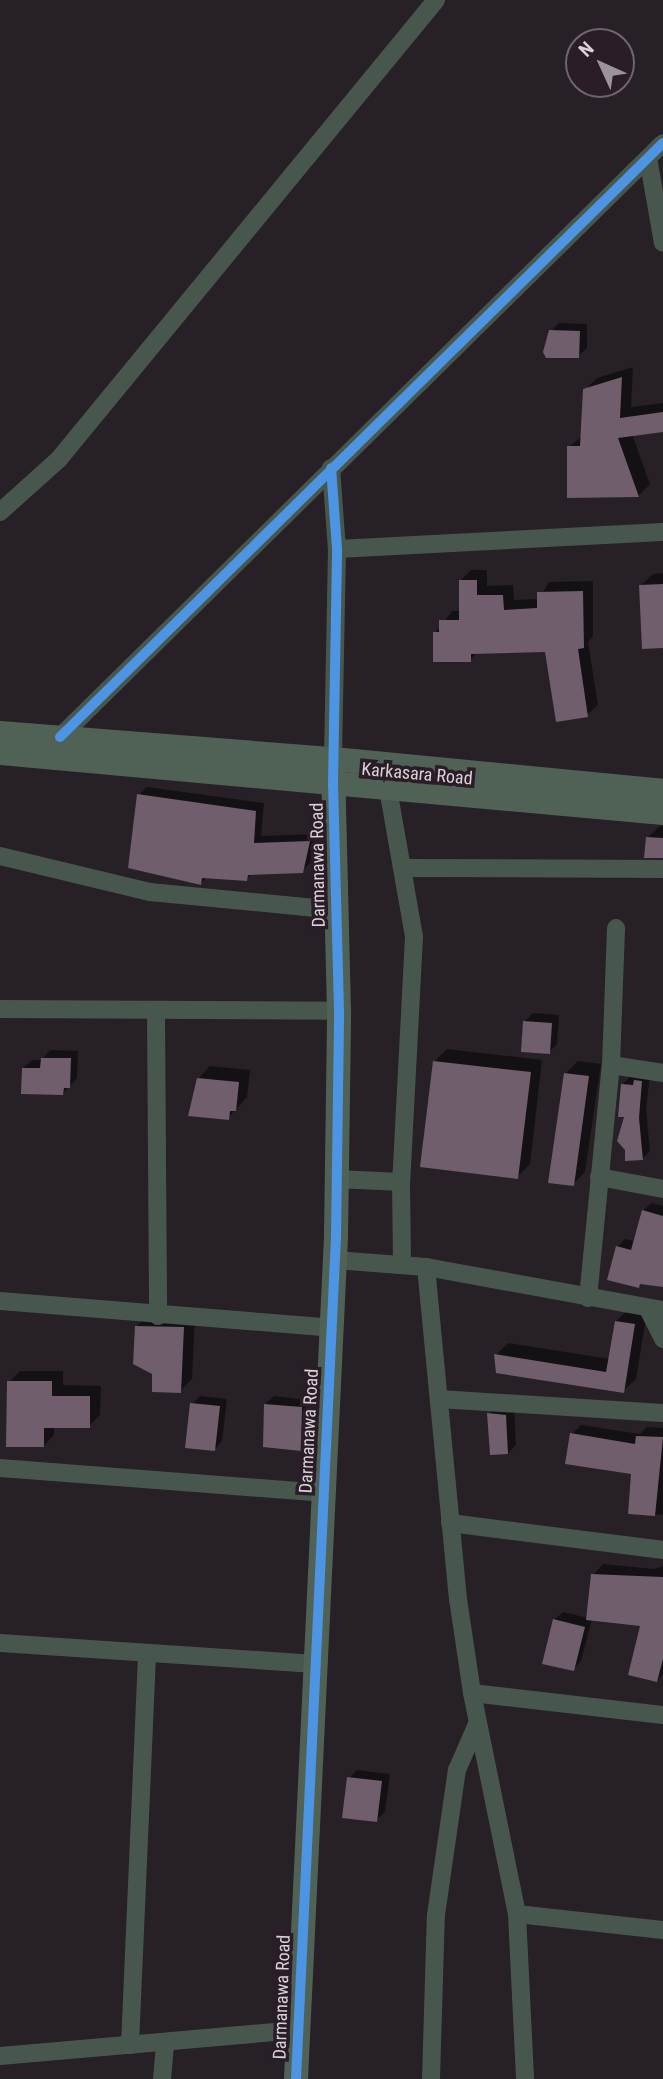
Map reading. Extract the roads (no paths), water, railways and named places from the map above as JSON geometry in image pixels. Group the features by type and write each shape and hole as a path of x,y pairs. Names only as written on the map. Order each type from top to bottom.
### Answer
{"main road":[{"name":"Karkasara Road","path":"0,733 333,759 663,791"},
{"name":"Karkasara Road","path":"0,753 663,814"},
{"name":"Darmanawa Road","path":"296,2079 335,1260 340,1011 333,759"}],"street":[{"path":"0,512 59,459 436,0"},
{"path":"60,737 663,143"},
{"path":"648,158 663,243"},
{"path":"331,468 337,550 333,759"},
{"path":"337,550 663,532"},
{"path":"388,789 414,937 401,1182 402,1265"},
{"path":"0,856 150,892 336,909"},
{"path":"404,869 663,869"},
{"path":"588,1298 611,1065 616,928"},
{"path":"0,1009 156,1013 340,1011"},
{"path":"156,1013 158,1316"},
{"path":"611,1065 663,1073"},
{"path":"599,1177 663,1189"},
{"path":"337,1178 401,1182"},
{"path":"335,1260 426,1267 655,1310 663,1339"},
{"path":"426,1267 450,1522 472,1693 517,1913 525,2079"},
{"path":"0,1301 158,1316 332,1328"},
{"path":"439,1399 663,1413"},
{"path":"0,1468 323,1493"},
{"path":"450,1522 663,1550"},
{"path":"0,1643 315,1664"},
{"path":"130,2045 147,1654"},
{"path":"472,1693 663,1715"},
{"path":"431,2079 436,1915 457,1770 478,1722"},
{"path":"517,1913 663,1930"},
{"path":"0,2057 298,2030"},
{"path":"162,2079 165,2043"}]}
